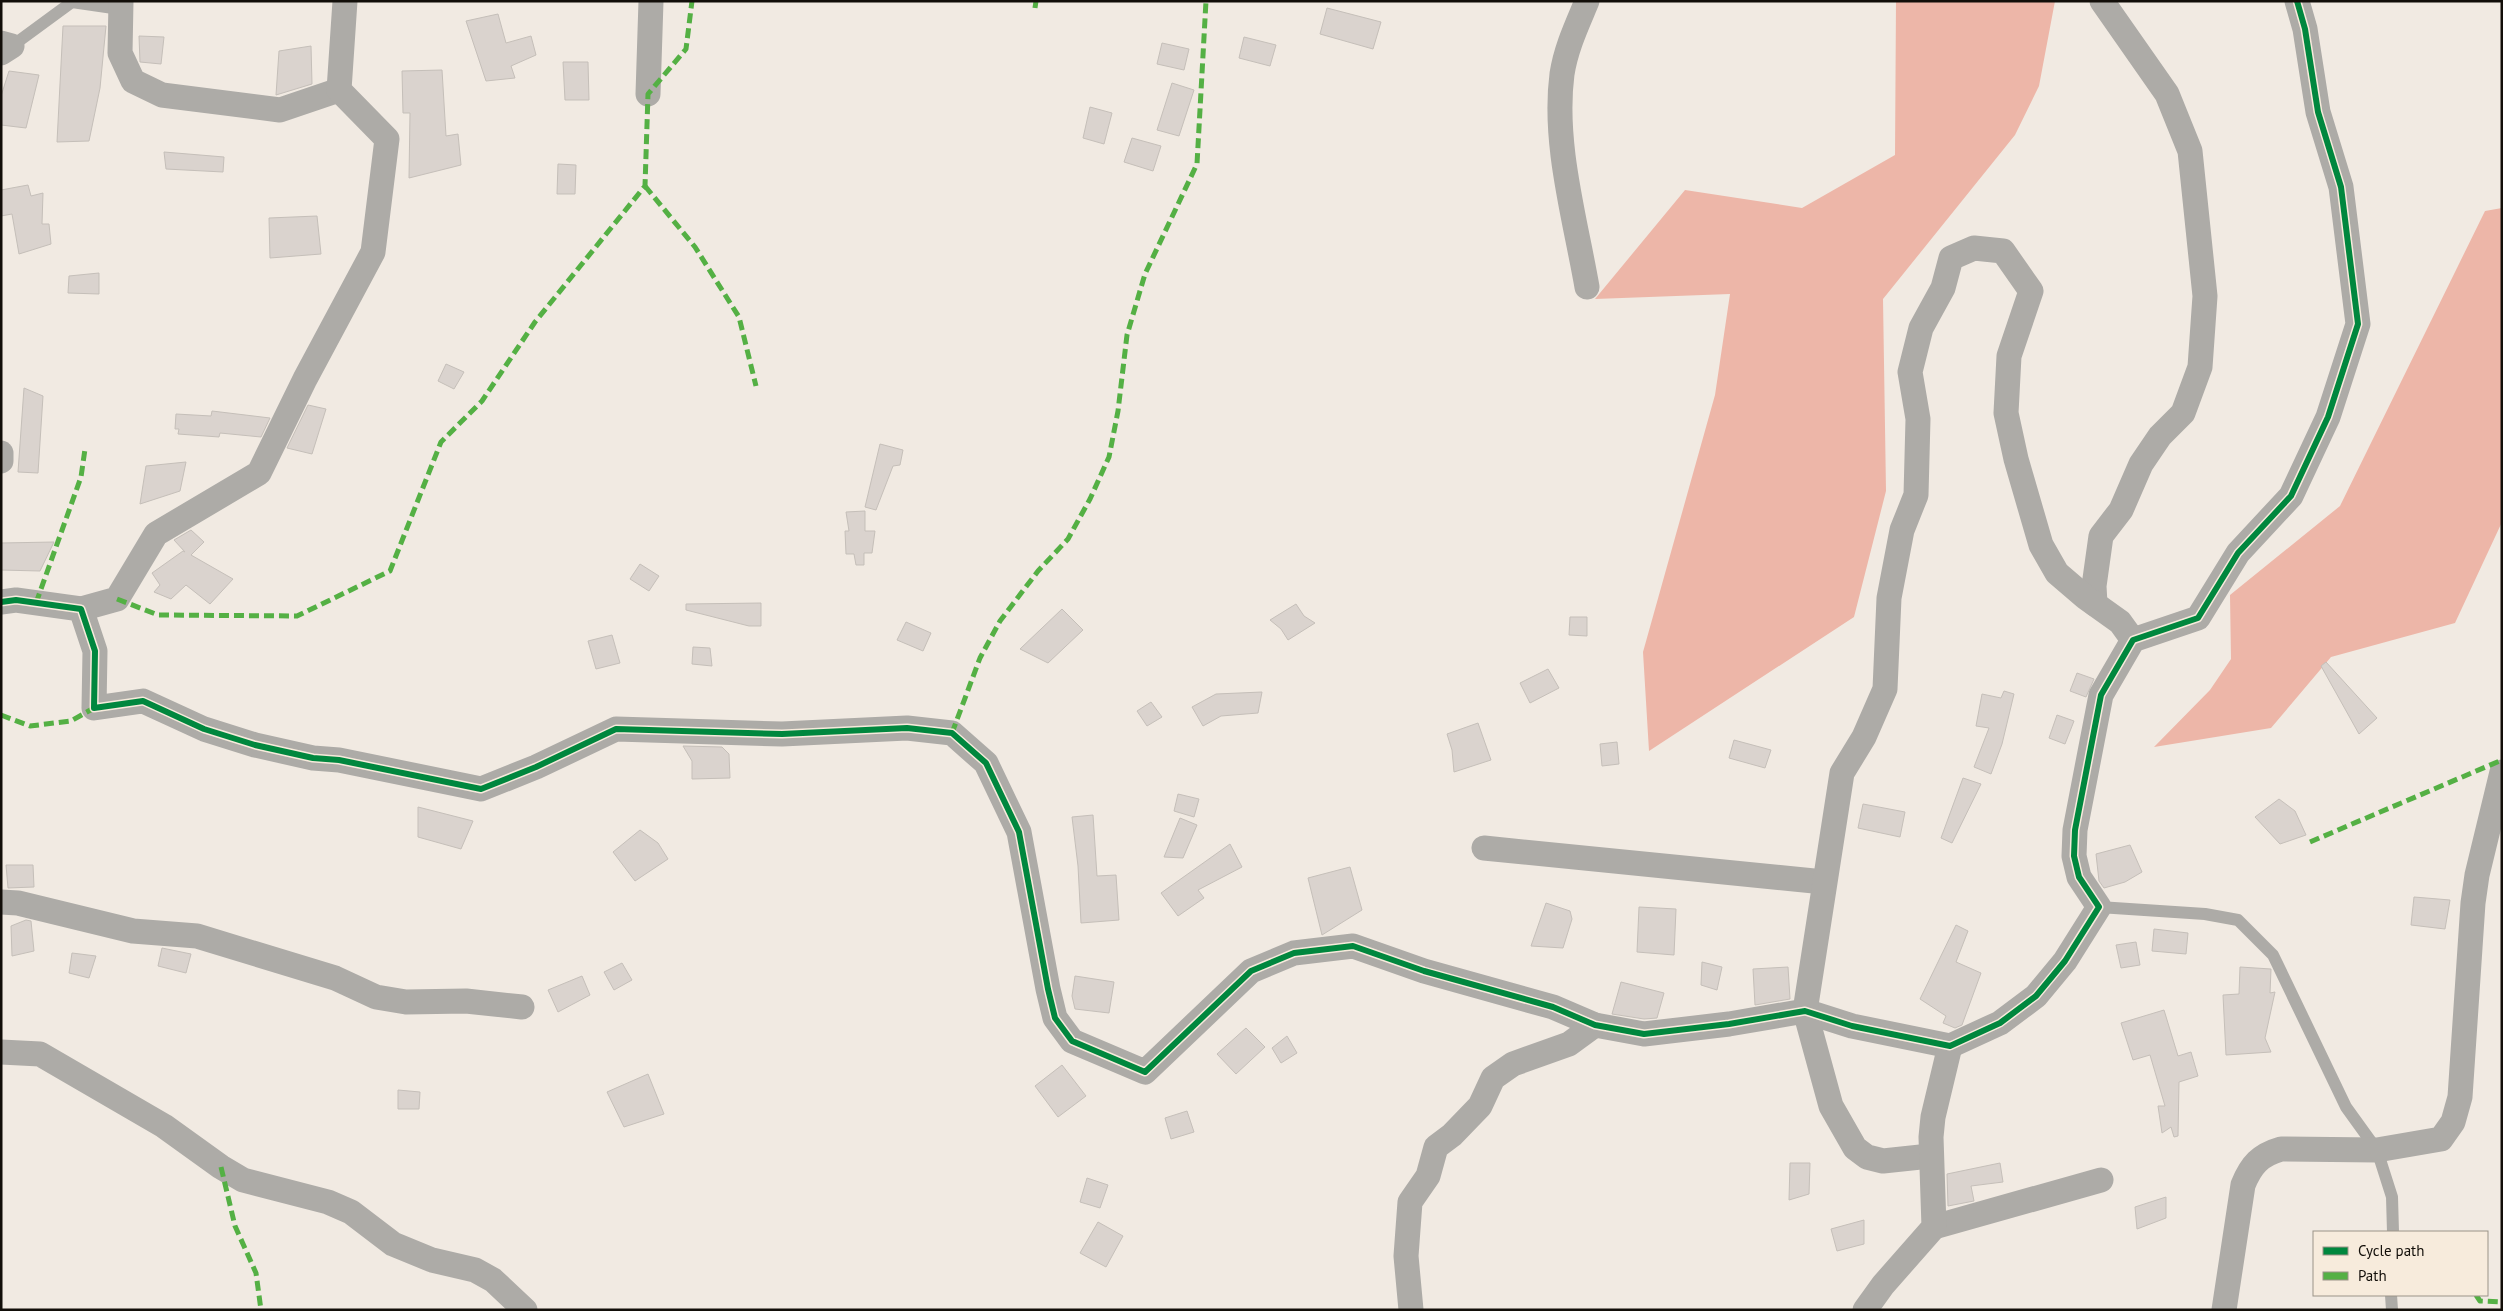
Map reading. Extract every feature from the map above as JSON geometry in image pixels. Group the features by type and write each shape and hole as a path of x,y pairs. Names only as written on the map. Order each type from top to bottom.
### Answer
{"street":[{"path":"1,602 16,600 81,609 117,599 156,534 258,473 305,379 373,252 387,139 339,90 344,1"},
{"path":"648,94 651,1"},
{"path":"1587,1 1570,40 1562,73 1560,132 1588,286"},
{"path":"2095,604 2095,578 2100,536 2122,510 2141,464 2160,436 2183,413 2200,367 2205,296 2190,151 2167,94 2102,1"},
{"path":"81,609 95,651 94,708 143,701 204,729 255,744 313,758 339,760 481,788 536,766 616,729 782,734 907,728 952,733 986,762 1019,832 1055,1018 1072,1041 1145,1072 1251,971 1294,953 1353,946 1424,971 1553,1007 1596,1025 1644,1034 1729,1024 1805,1011 1852,1026 1950,1046 2000,1023 2036,996 2064,961 2099,907 2079,877 2074,856 2075,830 2101,695 2133,640 2198,618 2238,553 2291,496 2328,417 2358,324 2341,187 2318,112 2305,29 2297,1"},
{"path":"121,5 120,53 126,67 133,81 162,95 280,110 339,90"},
{"path":"1930,1156 1882,1161 1867,1157 1855,1148 1831,1106 1805,1011 1842,773 1864,737 1885,689 1889,598 1902,530 1916,494 1918,419 1910,372 1921,328 1943,288 1951,258 1974,248 2003,251 2031,290 2009,356 2006,413 2016,459 2041,544 2058,573 2120,622 2133,640"},
{"path":"1,453 1,461"},
{"path":"2224,1310 2243,1185 2250,1169 2259,1159 2268,1153 2281,1149 2377,1150 2441,1139 2453,1122 2460,1097 2473,903 2477,875 2502,772"},
{"path":"1484,848 1824,882"},
{"path":"1,902 18,903 133,931 197,936 335,978 376,997 406,1002 466,1001 522,1007"},
{"path":"1411,1310 1406,1256 1410,1202 1428,1176 1436,1147 1452,1135 1480,1106 1493,1078 1514,1064 1569,1044 1596,1025"},
{"path":"1934,1227 1930,1156 1933,1117 1950,1046"},
{"path":"1,1052 40,1054 164,1126 221,1168 243,1180 328,1202 351,1212 394,1244 432,1260 475,1270 492,1280 524,1310"},
{"path":"1865,1310 1883,1285 1934,1227 2101,1180"}],"lane":[{"path":"5,48 72,2 121,5"},
{"path":"2099,907 2175,914 2205,914 2238,920 2274,955 2346,1107 2377,1150 2392,1197 2393,1231"},
{"path":"2391,1296 2392,1310"}],"shaded area":[{"path":"1896,1 2055,1 2039,86 2015,135 1883,299 1886,491 1854,617 1649,751 1643,652 1715,395 1730,294 1595,299 1685,190 1802,208 1895,155"},
{"path":"2502,208 2502,522 2455,623 2331,657 2271,728 2154,747 2210,690 2231,659 2230,595 2340,506 2485,211"}],"building":[{"path":"1327,8 1381,22 1373,49 1320,34"},
{"path":"498,14 506,43 531,36 536,55 511,66 515,78 486,81 466,21"},
{"path":"63,26 106,26 100,88 89,141 57,142"},
{"path":"139,36 164,37 161,64 140,62"},
{"path":"1244,37 1276,45 1270,66 1239,58"},
{"path":"1162,43 1189,49 1184,70 1157,64"},
{"path":"311,46 312,84 276,95 279,51"},
{"path":"563,62 588,62 589,100 565,100"},
{"path":"442,70 446,136 458,134 461,165 409,178 410,113 403,113 402,71"},
{"path":"9,71 39,75 26,128 1,125 1,96"},
{"path":"1172,83 1194,90 1179,136 1157,130"},
{"path":"1090,107 1112,113 1104,144 1083,138"},
{"path":"1132,138 1161,146 1153,171 1124,162"},
{"path":"164,152 224,157 223,172 166,169"},
{"path":"558,164 576,165 575,194 557,194"},
{"path":"28,185 31,196 43,193 42,224 49,224 51,244 19,254 12,214 1,216 1,190"},
{"path":"317,216 321,254 270,258 269,218"},
{"path":"99,273 99,294 68,293 69,276"},
{"path":"446,364 464,372 454,389 438,381"},
{"path":"24,388 43,396 38,473 18,472"},
{"path":"308,405 326,409 312,454 287,448"},
{"path":"212,411 270,418 261,437 220,433 219,437 178,434 179,429 175,429 176,414 211,416"},
{"path":"880,444 903,450 900,465 893,466 876,510 865,507"},
{"path":"186,462 180,491 140,504 146,466"},
{"path":"865,511 865,531 875,531 872,553 864,553 864,565 856,565 854,554 846,554 845,531 849,531 846,512"},
{"path":"191,530 204,542 191,555 233,579 210,604 186,585 171,599 154,592 160,585 152,573 183,551 185,552 174,540"},
{"path":"54,542 40,571 1,570 1,543"},
{"path":"640,564 659,576 649,591 630,579"},
{"path":"761,603 761,626 749,626 686,610 686,604"},
{"path":"1296,604 1304,616 1315,623 1288,640 1281,629 1270,620"},
{"path":"1062,609 1083,630 1048,663 1020,649"},
{"path":"1570,617 1587,617 1587,636 1569,635"},
{"path":"906,622 931,633 923,651 897,640"},
{"path":"612,635 620,663 596,669 588,641"},
{"path":"693,647 710,648 712,666 692,664"},
{"path":"2326,662 2377,718 2359,734 2321,666"},
{"path":"1548,669 1559,688 1530,703 1520,683"},
{"path":"2077,673 2094,679 2086,697 2070,691"},
{"path":"2004,691 2014,694 2002,744 1991,774 1974,767 1989,728 1976,726 1982,694 2001,698"},
{"path":"1262,692 1258,713 1221,716 1203,726 1192,707 1216,694"},
{"path":"1151,702 1162,717 1147,726 1137,711"},
{"path":"2057,715 2074,721 2065,744 2049,738"},
{"path":"1478,723 1491,760 1454,772 1452,750 1447,734"},
{"path":"1734,740 1771,750 1765,768 1729,758"},
{"path":"1617,742 1619,764 1602,766 1600,744"},
{"path":"683,746 722,747 729,754 730,778 692,779 692,761"},
{"path":"1963,778 1981,784 1952,843 1941,838"},
{"path":"1178,794 1199,799 1194,817 1174,811"},
{"path":"2279,799 2295,811 2306,835 2280,844 2255,817"},
{"path":"1863,804 1905,812 1900,837 1858,828"},
{"path":"418,807 473,821 461,849 418,837"},
{"path":"1093,815 1097,876 1116,875 1119,920 1081,923 1078,866 1072,817"},
{"path":"1180,818 1197,825 1183,858 1164,857"},
{"path":"640,830 658,843 668,859 635,881 613,852"},
{"path":"1230,844 1242,867 1198,890 1204,898 1178,916 1161,893"},
{"path":"2130,845 2142,872 2125,882 2104,888 2099,881 2096,854"},
{"path":"6,865 33,865 34,887 8,888"},
{"path":"1350,867 1362,910 1322,935 1308,878"},
{"path":"2414,897 2450,900 2445,929 2411,925"},
{"path":"1546,903 1570,911 1572,919 1563,948 1531,946"},
{"path":"1639,907 1676,909 1674,955 1637,952"},
{"path":"26,920 31,921 34,951 12,956 11,926"},
{"path":"1956,925 1968,931 1956,962 1981,973 1962,1025 1955,1028 1943,1023 1946,1016 1920,999"},
{"path":"2154,929 2188,933 2186,954 2152,951"},
{"path":"2136,942 2140,965 2121,968 2116,945"},
{"path":"162,948 191,954 186,973 158,966"},
{"path":"72,953 96,956 89,978 69,973"},
{"path":"1702,962 1722,967 1717,990 1701,985"},
{"path":"622,963 632,980 614,990 604,972"},
{"path":"1788,967 1790,999 1755,1005 1753,969"},
{"path":"2240,967 2271,969 2270,993 2275,992 2265,1038 2271,1052 2226,1055 2223,995 2239,994"},
{"path":"582,976 590,995 558,1012 548,990"},
{"path":"1075,976 1114,982 1109,1013 1075,1009 1072,996"},
{"path":"1621,982 1664,993 1657,1018 1644,1019 1612,1014"},
{"path":"2164,1010 2178,1056 2191,1052 2198,1076 2179,1082 2178,1136 2174,1137 2171,1127 2162,1133 2158,1106 2165,1106 2150,1055 2133,1060 2121,1023"},
{"path":"1246,1028 1265,1047 1236,1074 1217,1054"},
{"path":"1287,1036 1297,1053 1281,1063 1272,1048"},
{"path":"1062,1065 1086,1096 1058,1117 1035,1086"},
{"path":"648,1074 664,1114 624,1127 607,1092"},
{"path":"398,1090 420,1092 419,1109 398,1109"},
{"path":"1187,1111 1194,1132 1171,1139 1165,1118"},
{"path":"1790,1163 1810,1163 1809,1194 1789,1200"},
{"path":"2000,1163 2003,1182 1971,1186 1974,1201 1948,1206 1947,1174"},
{"path":"1087,1178 1108,1185 1100,1208 1080,1202"},
{"path":"2166,1197 2166,1218 2137,1229 2135,1207"},
{"path":"1864,1220 1864,1244 1837,1251 1831,1229"},
{"path":"1098,1222 1123,1236 1106,1267 1080,1253"}],"marked path":[{"path":"117,599 158,615 297,616 390,571 441,442 482,401 535,322 645,186 648,94 686,49 692,1"},
{"path":"1035,8 1036,1"},
{"path":"952,733 980,658 1000,621 1038,571 1068,539 1090,499 1109,457 1118,411 1127,335 1145,274 1197,164 1206,1"},
{"path":"645,186 695,247 739,317 756,386"},
{"path":"36,603 81,477 85,449"},
{"path":"1,715 30,726 71,721 94,708"},
{"path":"2310,842 2502,760"},
{"path":"221,1167 235,1226 256,1273 261,1310"},
{"path":"2477,1296 2480,1301 2502,1302"}],"cycle path":[{"path":"1,602 16,600 81,609 95,651 94,708 143,701 204,729 255,745 313,758 339,760 481,789 536,767 616,729 782,734 907,728 952,733 986,763 1019,832 1055,1018 1072,1041 1145,1072 1251,971 1294,953 1353,946 1424,971 1553,1007 1595,1025 1644,1034 1729,1024 1805,1011 1852,1026 1950,1046 2000,1023 2036,996 2065,961 2099,907 2079,877 2074,856 2075,830 2101,695 2133,640 2198,618 2238,553 2291,496 2328,417 2358,324 2341,187 2318,112 2305,29 2297,1"}]}
